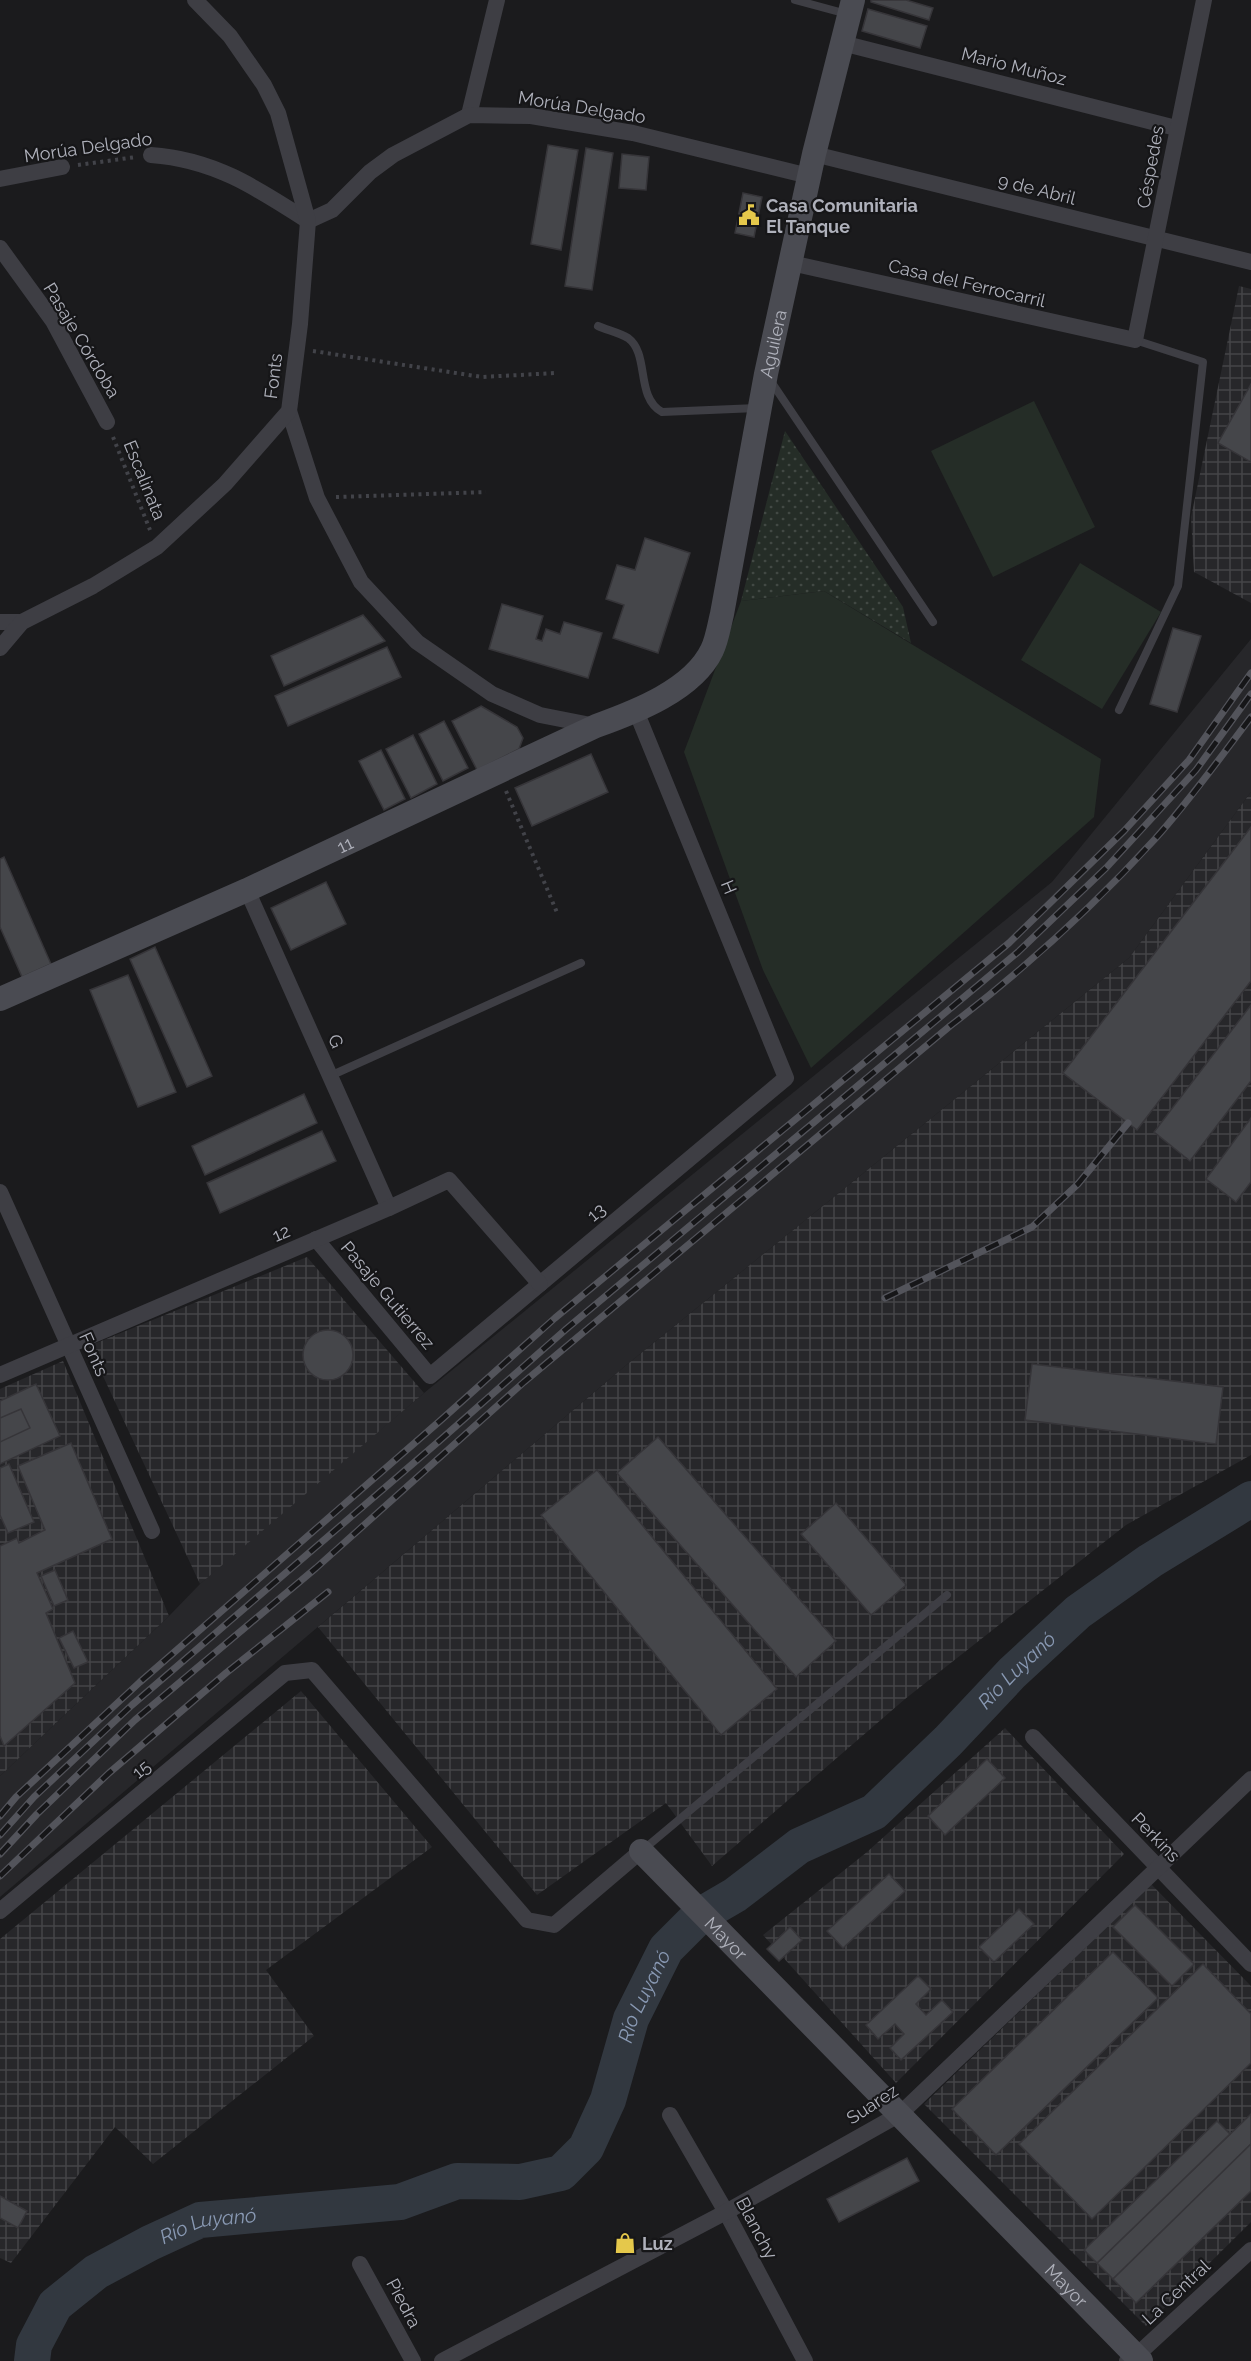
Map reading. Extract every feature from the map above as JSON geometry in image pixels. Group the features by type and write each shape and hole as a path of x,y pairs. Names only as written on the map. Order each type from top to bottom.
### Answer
{"street":[{"name":"Fonts","path":"0,648 22,622 93,586 157,547 225,483 289,411 308,221 278,113 264,85 230,36 195,0"},
{"path":"469,115 497,0"},
{"name":"Céspedes","path":"1135,340 1176,128 1204,0"},
{"name":"Aguilera","path":"687,682 712,651 722,614 766,374 812,165 851,7"},
{"name":"Mario Muñoz","path":"842,43 1176,128"},
{"name":"Morúa Delgado","path":"151,155 186,158 212,166 258,189 308,221 332,210 370,172 393,155 469,115 531,116 812,165"},
{"name":"9 de Abril","path":"812,165 1156,238 1251,262"},
{"name":"Morúa Delgado","path":"0,179 62,167"},
{"name":"Pasaje Córdoba","path":"0,248 53,321 107,422"},
{"name":"Casa del Ferrocarril","path":"791,263 1135,340"},
{"path":"289,411 317,498 361,582 417,642 492,694 540,715 596,726"},
{"path":"0,622 22,622"},
{"name":"11","path":"0,999 247,890 596,726 636,711 687,682"},
{"name":"H","path":"636,711 786,1078"},
{"name":"G","path":"247,890 389,1208"},
{"name":"13","path":"430,1376 786,1078"},
{"name":"12","path":"0,1375 449,1180 540,1284"},
{"name":"Fonts","path":"0,1192 152,1531"},
{"name":"Pasaje Gutierrez","path":"316,1239 430,1376"},
{"name":"15","path":"0,1911 285,1673 312,1670 527,1920 554,1925 641,1851"},
{"name":"Perkins","path":"1033,1737 1251,1964"},
{"name":"Suarez","path":"442,2361 726,2212 900,2114 1251,1779"},
{"name":"Mayor","path":"641,1851 900,2114 1135,2359"},
{"name":"Blanchy","path":"670,2115 726,2212 805,2361"},
{"name":"La Central","path":"1135,2359 1251,2250"},
{"name":"Piedra","path":"360,2264 413,2361"}],"lane":[{"path":"795,0 851,7"},
{"path":"598,326 628,338 635,346 648,398 654,408 662,412 760,407"},
{"path":"1119,710 1178,586 1203,362 1135,340"},
{"path":"766,374 933,622"},
{"path":"330,1076 581,963"},
{"path":"641,1851 946,1595"}],"path":[{"name":"Morúa Delgado","path":"62,167 151,155"},
{"path":"297,348 482,377 556,373"},
{"name":"Escalinata","path":"107,422 157,547"},
{"path":"317,498 486,492"},
{"path":"498,772 558,915"}],"shaded area":[{"path":"1239,286 1251,289 1251,603 1194,572 1191,517"},
{"path":"1034,401 1095,527 993,577 931,451"},
{"path":"785,431 903,607 911,643 824,591 741,601"},
{"path":"1080,563 1161,612 1102,709 1021,660"},
{"path":"824,591 1101,759 1094,817 811,1068 763,970 684,752 741,601"},
{"path":"1251,639 1251,792 1129,958 624,1367 0,1897 0,1776 249,1540 424,1393 1052,882"},
{"path":"1251,792 1251,1455 1126,1525 905,1699 712,1866 666,1803 537,1895 318,1627 624,1367 1129,958"},
{"path":"307,1257 424,1393 200,1584 89,1346"},
{"path":"63,1361 169,1616 0,1776 0,1389"},
{"path":"301,1691 432,1847 266,1970 314,2036 153,2164 115,2127 11,2263 0,2258 0,1939"},
{"path":"1005,1728 1124,1854 896,2083 763,1935 867,1852"},
{"path":"1151,1884 1251,1986 1251,2222 1146,2326 924,2104"}],"building":[{"path":"871,0 906,0 933,8 929,20 871,2"},
{"path":"868,9 927,26 920,48 862,31"},
{"path":"548,145 578,150 561,250 531,244"},
{"path":"586,148 613,153 592,290 565,286"},
{"path":"622,154 649,157 646,190 619,188"},
{"name":"Casa Comunitaria El Tanque","path":"743,193 762,197 754,237 735,233"},
{"path":"1251,384 1251,462 1218,443"},
{"path":"645,538 690,553 658,653 613,638 624,605 606,599 617,565 635,570"},
{"path":"502,604 543,616 536,639 542,641 546,629 560,634 564,622 602,633 588,678 489,649"},
{"path":"363,615 385,641 284,686 271,656"},
{"path":"1173,628 1201,636 1177,712 1150,704"},
{"path":"387,647 401,677 288,726 275,696"},
{"path":"481,706 517,727 523,738 519,749 477,770 452,721"},
{"path":"444,721 468,768 443,781 419,734"},
{"path":"413,735 437,784 411,798 386,749"},
{"path":"381,750 405,799 384,810 359,761"},
{"path":"591,754 608,792 532,826 515,788"},
{"path":"1251,827 1251,981 1137,1130 1063,1073"},
{"path":"4,857 51,964 22,977 0,927 0,859"},
{"path":"326,882 346,924 291,950 271,908"},
{"path":"155,947 212,1076 187,1087 130,959"},
{"path":"128,975 176,1092 138,1107 90,990"},
{"path":"1251,1005 1251,1081 1190,1161 1154,1132"},
{"path":"304,1094 317,1123 205,1175 192,1146"},
{"path":"1251,1118 1251,1182 1236,1202 1206,1179"},
{"path":"322,1131 336,1161 220,1213 207,1183"},
{"path":"328,1330 346,1337 353,1355 346,1373 328,1380 310,1373 303,1355 310,1337"},
{"path":"1032,1364 1223,1387 1216,1444 1025,1420"},
{"path":"36,1384 60,1436 0,1464 0,1401"},
{"path":"21,1409 30,1428 0,1442 0,1418"},
{"path":"658,1437 836,1641 796,1677 617,1473"},
{"path":"71,1443 112,1539 37,1573 53,1609 46,1613 75,1683 4,1746 0,1736 0,1546 17,1538 19,1543 45,1530 18,1466"},
{"path":"9,1464 34,1522 8,1533 0,1515 0,1468"},
{"path":"597,1470 777,1689 721,1735 541,1515"},
{"path":"836,1503 906,1585 871,1615 801,1534"},
{"path":"55,1570 68,1600 54,1606 41,1576"},
{"path":"73,1631 88,1662 74,1668 59,1638"},
{"path":"987,1759 1005,1778 945,1835 928,1816"},
{"path":"889,1874 905,1891 843,1948 827,1931"},
{"path":"1135,1905 1194,1964 1172,1986 1113,1927"},
{"path":"1019,1909 1034,1924 994,1962 979,1947"},
{"path":"790,1927 802,1940 779,1961 767,1949"},
{"path":"1113,1952 1158,1998 996,2155 952,2109"},
{"path":"1203,1964 1251,2014 1251,2063 1092,2219 1019,2144"},
{"path":"918,1976 931,1989 916,2004 926,2015 942,2000 953,2012 901,2060 890,2048 904,2034 895,2024 878,2039 866,2025"},
{"path":"1251,2114 1251,2144 1113,2279 1097,2263"},
{"path":"1217,2121 1230,2134 1097,2263 1084,2250"},
{"path":"1251,2144 1251,2191 1136,2303 1113,2279"},
{"path":"907,2158 919,2181 839,2222 827,2199"},
{"path":"0,2196 27,2211 18,2228 0,2218"}],"waterway":[{"name":"Río Luyanó","path":"32,2361 34,2345 55,2305 96,2272 200,2220 400,2202 457,2181 520,2182 561,2173 586,2148 608,2100 631,2019 666,1949 699,1916 735,1895 799,1846 874,1812 948,1741 1012,1673 1078,1612 1150,1561 1251,1499"}],"railway":[{"path":"0,1816 16,1797 140,1682 555,1318 1009,943 1124,831 1189,760 1251,673"},
{"path":"0,1835 34,1797 132,1705 565,1330 1018,952 1106,868 1196,770 1251,694"},
{"path":"0,1854 37,1814 135,1720 316,1568 524,1382 1057,937 1155,839 1193,794 1251,717"},
{"path":"885,1298 1032,1227 1078,1184 1128,1123"},
{"path":"0,1876 109,1773 226,1673 328,1592"}],"place":[{"name":"Casa Comunitaria El Tanque","path":"749,215"},
{"name":"Luz","path":"625,2243"}]}
